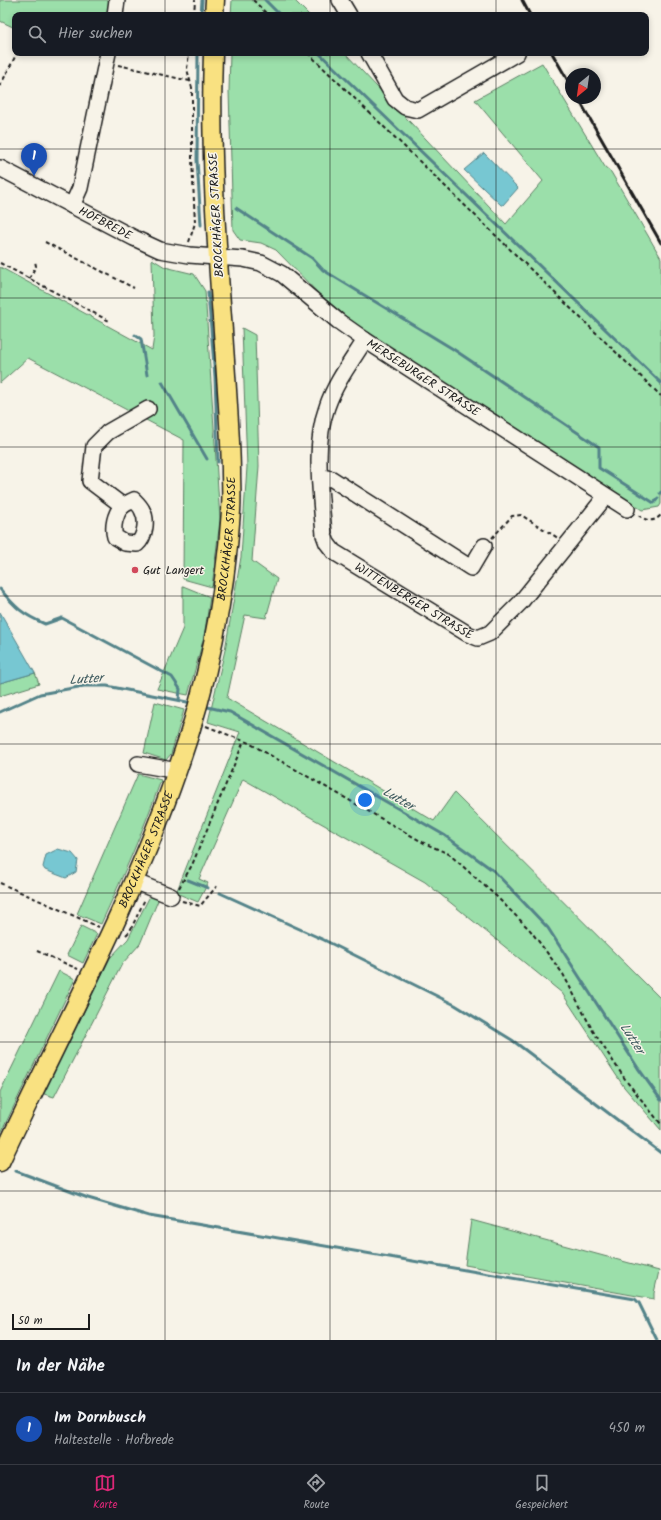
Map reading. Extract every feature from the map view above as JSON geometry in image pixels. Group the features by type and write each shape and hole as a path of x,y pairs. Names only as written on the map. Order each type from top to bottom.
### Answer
{"main road":[{"path":"214,12 215,0"},
{"name":"BROCKHÄGER STRASSE","path":"0,1162 134,880 178,771 205,680 222,595 231,508 230,436 217,258 212,142 212,56"}],"street":[{"path":"115,12 117,0"},
{"path":"340,0 347,12"},
{"path":"371,56 395,99 405,107 418,110 512,56"},
{"path":"72,206 80,188 108,58"},
{"name":"HOFBREDE","path":"0,168 160,250 217,258"},
{"name":"MERSEBURGER STRASSE","path":"217,258 243,259 261,263 282,274 338,322 627,509"},
{"name":"WITTENBERGER STRASSE","path":"365,340 335,389 326,408 321,429 319,456 324,535 327,543 334,552 468,634 478,638 490,634 520,603 606,496"},
{"path":"123,506 90,481 94,446 108,432 148,409"},
{"path":"320,477 332,479 470,568 484,546"},
{"path":"138,764 178,771"},
{"path":"134,880 171,896"}],"path":[{"path":"194,12 195,0"},
{"path":"253,0 265,12"},
{"path":"0,86 15,56"},
{"path":"189,56 187,69 192,88 192,159 195,222 189,239 189,255"},
{"path":"311,56 661,396"},
{"path":"108,58 190,81"},
{"path":"45,242 134,288"},
{"path":"29,279 36,266 35,261"},
{"path":"0,263 111,322"},
{"path":"484,546 512,516 521,515 567,544"},
{"path":"643,518 650,521 657,519 661,515"},
{"path":"193,722 244,741 284,762 424,843 449,854 496,896 530,930 563,974 593,1031 627,1082 661,1124"},
{"path":"217,886 200,906 186,904 171,896 182,885 192,865 244,741"},
{"path":"0,882 120,936 125,936 130,931 151,888"},
{"path":"37,951 90,974"}],"green space":[{"path":"0,0 109,0 107,12 12,12 12,27 0,21"},
{"path":"232,0 294,0 306,12 231,12"},
{"path":"230,56 348,56 506,224 543,181 475,100 542,63 565,101 565,104 567,104 605,167 611,172 661,258 661,504 659,507 642,510 367,333 321,296 276,250 261,243 240,240 233,230 229,91"},
{"path":"152,259 165,267 194,274 205,291 220,520 212,587 183,579 184,440 28,358 0,383 0,267 152,350 154,336"},
{"path":"242,328 255,335 259,466 252,561 277,579 266,618 245,615 227,698 434,821 454,793 661,999 661,1130 624,1087 562,993 425,882 243,779 199,879 208,883 198,902 176,893 240,732 208,722 225,650 241,557 247,467"},
{"path":"183,586 210,597 204,637 188,695 157,689 183,628"},
{"path":"35,673 39,684 0,696 0,683"},
{"path":"155,702 184,710 171,754 166,760 144,753"},
{"path":"138,774 161,780 133,852 101,924 77,914"},
{"path":"151,894 159,898 140,944 122,964 54,1097 44,1094 110,958 128,939"},
{"path":"81,926 97,934 83,963 67,955"},
{"path":"59,971 75,979 0,1135 0,1092"},
{"path":"471,1220 659,1271 654,1299 465,1265"}],"water":[{"path":"484,153 518,188 503,205 501,205 464,170"},
{"path":"0,612 35,673 0,683"},
{"path":"58,849 72,853 78,860 76,872 66,878 45,870 43,867 46,855"}],"waterway":[{"path":"201,12 202,0"},
{"path":"265,0 277,12"},
{"path":"198,56 197,160 201,225"},
{"path":"322,56 661,383"},
{"path":"236,208 312,258 323,270 453,349 599,447 599,468 654,503 658,498"},
{"path":"208,292 215,377 218,462"},
{"path":"135,335 141,339 147,375"},
{"path":"162,382 207,459"},
{"path":"0,589 25,614 45,624 62,618 172,677 180,689 179,700"},
{"name":"Lutter","path":"0,712 40,694 84,686 107,686 192,703"},
{"name":"Lutter","path":"203,706 230,712 444,835 494,871 548,928 638,1068 661,1100"},
{"path":"188,880 208,888"},
{"path":"220,893 324,940 455,1005 512,1040 661,1153"},
{"path":"16,1171 88,1198 149,1216 635,1299 639,1303 657,1340"}],"railway":[{"path":"522,0 528,12"},
{"path":"554,56 565,76"},
{"path":"581,104 661,243"}],"place":[{"name":"Im Dornbusch","path":"34,176"},
{"name":"Gut Langert","path":"135,570"}]}
